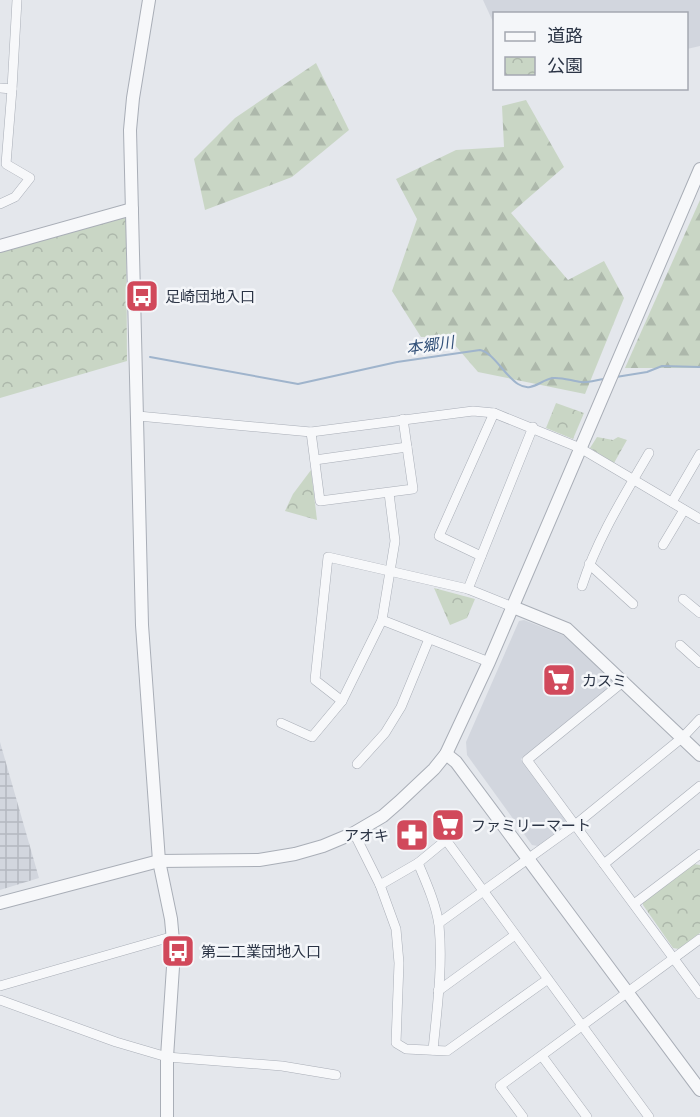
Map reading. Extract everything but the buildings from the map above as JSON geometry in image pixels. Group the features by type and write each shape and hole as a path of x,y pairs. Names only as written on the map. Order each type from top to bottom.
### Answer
{"street":[{"path":"0,204 15,197 30,178 6,164 17,0"},
{"path":"149,0 130,130 142,635 159,861 174,936 166,1117"},
{"path":"0,88 12,89"},
{"path":"0,903 159,861 259,860 295,854 323,846 354,833 383,816 416,788 446,754 489,662 700,169"},
{"path":"0,246 132,209"},
{"path":"138,417 311,432 474,411 494,413 580,448 700,519"},
{"path":"481,556 439,536 494,413"},
{"path":"311,432 320,501 389,493 413,489 403,419"},
{"path":"468,589 533,428"},
{"path":"315,460 407,447"},
{"path":"582,586 589,564 649,453"},
{"path":"672,502 700,454"},
{"path":"281,723 312,737 342,701 382,620 395,541 389,493"},
{"path":"663,545 684,510"},
{"path":"342,701 315,680 328,557 468,589 567,629 700,755"},
{"path":"589,564 633,604"},
{"path":"683,599 700,613"},
{"path":"382,620 489,662"},
{"path":"357,764 385,733 401,707 429,639"},
{"path":"680,645 700,663"},
{"path":"624,681 527,760 700,994"},
{"path":"439,923 575,825 700,719"},
{"path":"446,754 456,762 529,858 700,1090"},
{"path":"604,864 700,786"},
{"path":"354,833 380,885 396,929 399,963 396,1043 406,1049 447,1051 548,979"},
{"path":"380,885 418,863 446,840 649,1117"},
{"path":"634,904 699,858"},
{"path":"418,863 439,923 440,970 433,1050"},
{"path":"438,992 515,935"},
{"path":"0,987 174,936"},
{"path":"523,1117 500,1086 700,939"},
{"path":"0,1000 116,1042 167,1057 282,1066 336,1075"},
{"path":"542,1056 587,1117"}],"shaded area":[{"path":"483,0 700,0 700,46 688,49 688,12 493,12 493,22"},
{"path":"524,620 565,636 612,679 613,685 521,759 566,820 565,826 538,846 532,845 467,755 466,742 519,621"},
{"path":"0,742 39,878 0,890"}],"green space":[{"path":"316,63 349,130 292,177 205,210 194,159 235,118"},
{"path":"526,100 564,167 511,213 568,280 604,261 624,298 585,394 478,372 448,337 421,337 392,291 417,219 396,179 456,150 504,147 502,106"},
{"path":"700,200 700,368 625,368"},
{"path":"126,216 127,361 0,398 0,252"},
{"path":"556,403 584,413 573,439 546,428"},
{"path":"597,437 613,440 618,437 627,440 614,463 590,448"},
{"path":"311,470 317,520 285,511 293,494"},
{"path":"434,588 475,599 467,618 450,625"},
{"path":"694,864 700,865 700,933 679,949 673,948 643,905 643,900"}],"waterway":[{"name":"本郷川","path":"150,357 298,384 397,362 480,350 490,355 513,380 523,386 532,387 553,378 584,382 604,379"},
{"name":"本郷川","path":"616,377 647,372 662,366 700,367"}],"place":[{"name":"足崎団地入口","path":"142,296"},
{"name":"カスミ","path":"559,680"},
{"name":"ファミリーマート","path":"448,825"},
{"name":"アオキ","path":"412,835"},
{"name":"第二工業団地入口","path":"178,951"}]}
